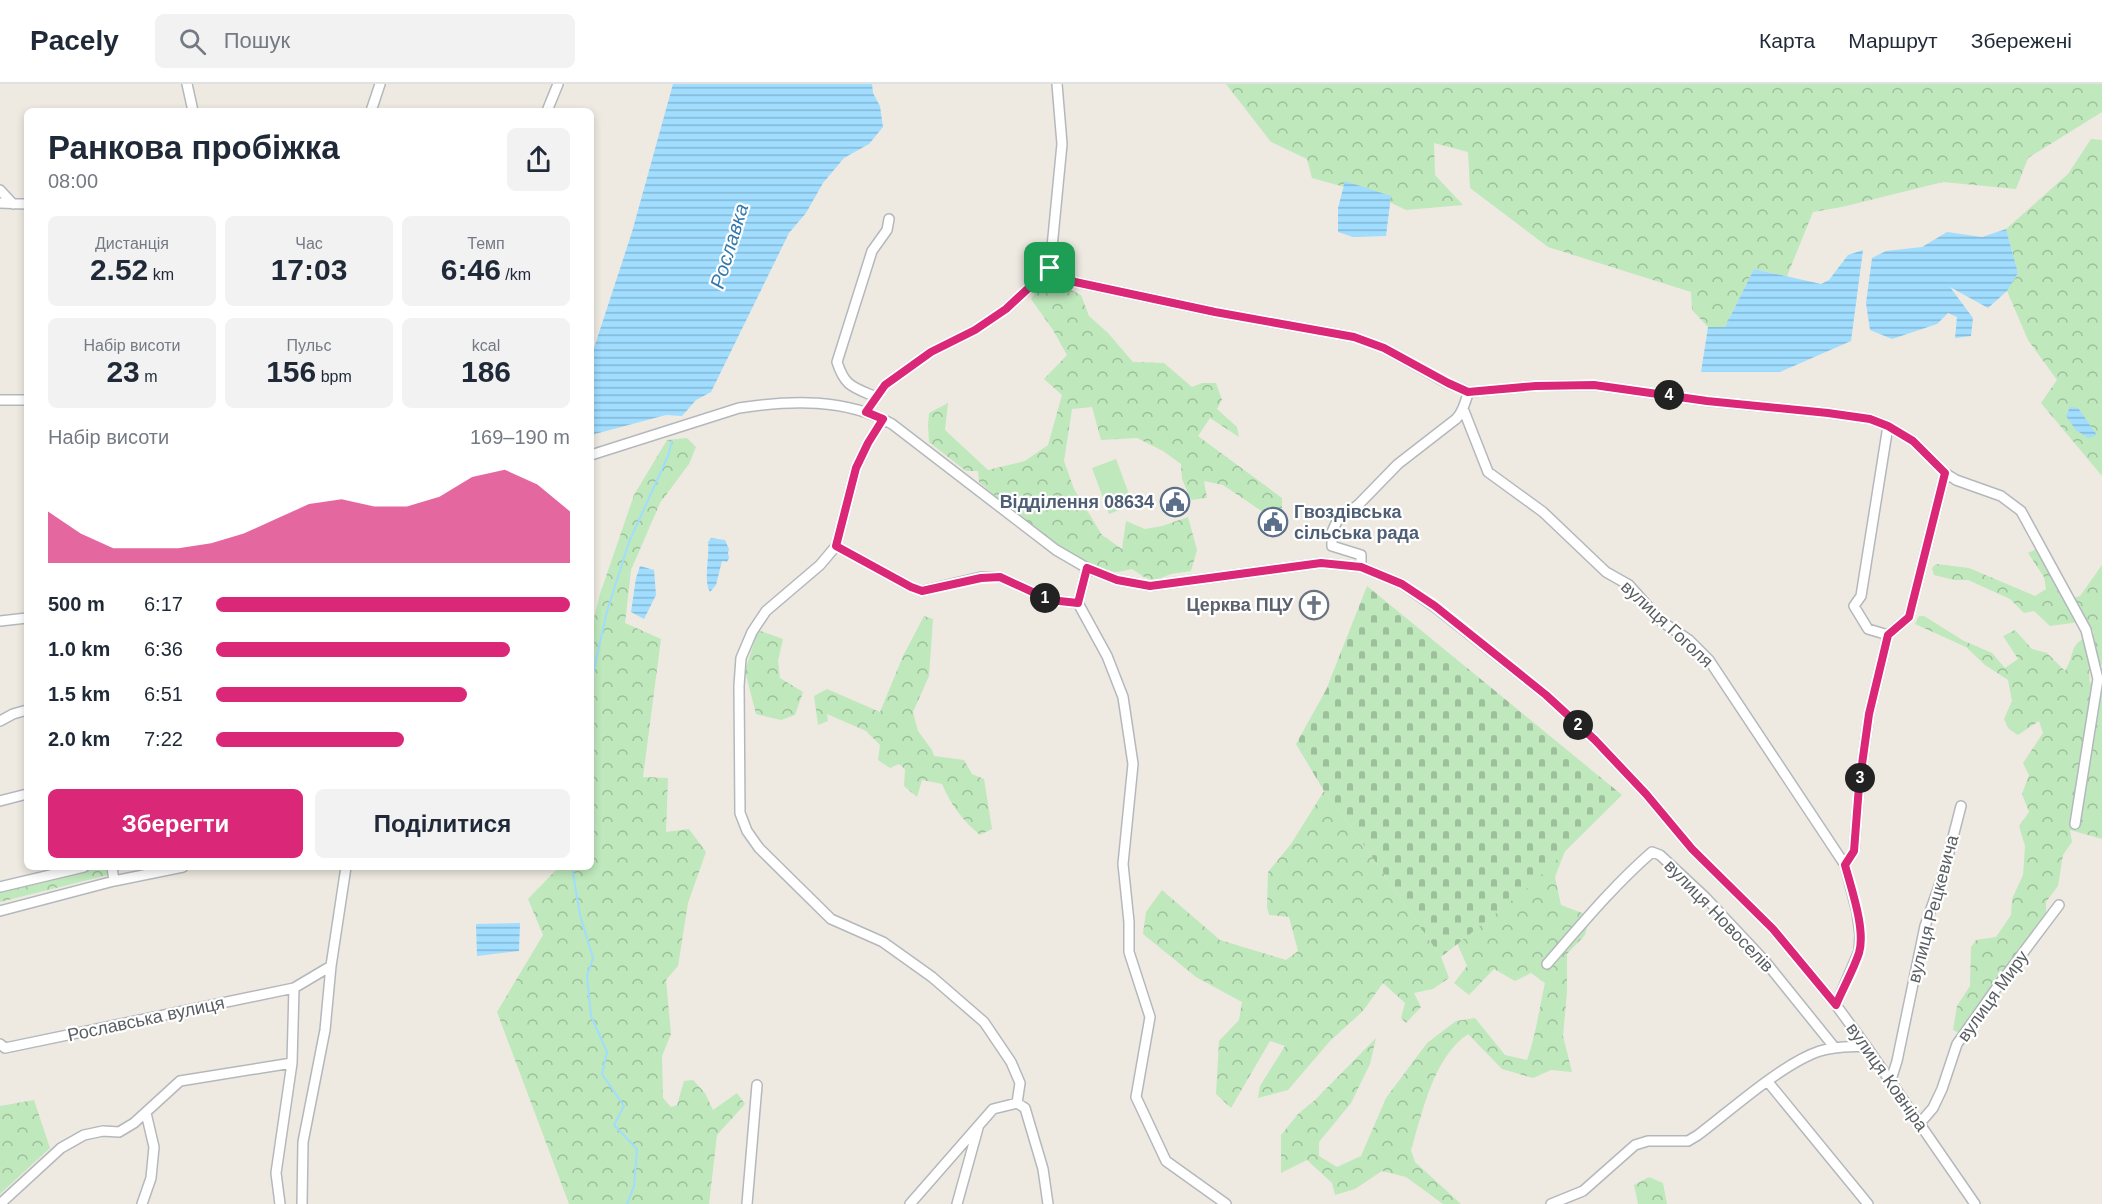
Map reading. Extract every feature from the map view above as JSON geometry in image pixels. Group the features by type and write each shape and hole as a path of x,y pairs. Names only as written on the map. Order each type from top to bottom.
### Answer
{"street":[{"path":"187,84 192,108"},
{"path":"372,108 380,84"},
{"path":"548,108 558,84"},
{"path":"866,412 885,385 931,352 975,330 1006,309 1050,268 1062,144 1057,84"},
{"path":"0,190 13,204"},
{"path":"0,203 24,204"},
{"path":"876,397 855,388 842,378 837,362 872,251 887,230 889,219"},
{"path":"1050,268 1075,282 1215,312 1354,337 1384,348 1468,392 1536,386 1594,385 1707,401 1828,413 1870,419 1888,426 1913,441 1945,473 1956,480 2001,496 2021,512 2086,630 2098,679 2075,824"},
{"path":"1361,567 1361,555 1332,546 1332,532 1337,521 1359,504 1398,464 1436,436 1464,411 1468,392"},
{"path":"0,400 24,400"},
{"name":"вулиця Ковніра","path":"594,454 721,413 758,405 822,403 845,406 883,419 1056,550 1087,568 1117,580 1150,586 1321,563 1361,567 1402,584 1443,613 1546,695 1595,740 1646,794 1692,849 1773,929 1836,1005 1975,1204"},
{"name":"вулиця Гоголя","path":"1464,411 1488,472 1543,512 1606,572 1629,585 1661,621 1689,640 1709,660 1845,865 1857,912 1860,935 1859,951 1836,1005"},
{"path":"883,419 856,468 836,546 820,565 766,610 752,632 741,657 739,686 740,813 747,831 759,848 831,919 883,942 932,977 984,1022 1011,1062 1020,1083 1017,1103"},
{"path":"1888,426 1862,596 1854,606 1868,629 1888,635"},
{"path":"1845,865 1854,851 1859,786 1869,714 1888,635 1909,617 1945,473"},
{"path":"836,546 922,591 981,578 1000,577 1050,600 1078,603"},
{"path":"1087,568 1078,603 1107,656 1124,697 1133,764 1123,864 1129,922 1129,952 1150,1017 1136,1097 1166,1161 1227,1204"},
{"path":"0,621 24,618"},
{"path":"0,721 24,711"},
{"path":"0,801 24,795"},
{"name":"вулиця Рецкевича","path":"1890,1083 1897,1061 1925,926 1944,872 1961,806"},
{"name":"вулиця Новоселів","path":"1547,964 1602,900 1652,852 1660,855 1706,898 1764,960 1835,1048"},
{"path":"0,886 71,870"},
{"path":"112,870 114,881"},
{"path":"0,911 114,881 168,870"},
{"path":"302,1204 303,1142 325,1030 331,966 346,870"},
{"name":"вулиця Миру","path":"1920,1123 1933,1108 1942,1089 1957,1044 2059,905"},
{"name":"Рославська вулиця","path":"0,1044 5,1048 294,988 331,966"},
{"path":"280,1204 276,1173 292,1063 294,988"},
{"path":"1551,1204 1583,1191 1635,1145 1648,1142 1688,1141 1807,1056 1835,1048 1866,1046"},
{"path":"0,1204 61,1148 84,1136 103,1131 119,1132 146,1113 180,1081 292,1063"},
{"path":"1768,1082 1868,1204"},
{"path":"747,1204 756,1085"},
{"path":"910,1204 993,1109 1017,1103 1025,1108 1043,1169 1048,1204"},
{"path":"142,1204 150,1178 154,1147 146,1113"},
{"path":"957,1204 978,1126"}],"green space":[{"path":"1226,84 2102,84 2102,112 2028,158 2016,189 1943,182 1813,212 1787,276 1754,269 1725,327 1708,327 1692,310 1691,292 1548,247 1470,188 1468,152 1434,143 1435,175 1463,205 1406,210 1377,196 1312,178 1307,159 1271,142"},
{"path":"2091,139 2102,140 2102,476 2041,403 2057,380 2028,340 2007,291 2018,273 2006,229 2068,174"},
{"path":"1047,278 1081,295 1089,316 1108,333 1133,362 1164,363 1192,387 1202,383 1216,383 1222,400 1217,409 1237,427 1239,437 1210,418 1198,436 1282,498 1282,510 1269,507 1263,512 1223,485 1204,481 1207,498 1191,500 1182,479 1181,464 1163,451 1137,438 1101,440 1092,407 1072,409 1064,461 1074,489 1102,535 1122,549 1126,521 1145,529 1188,517 1197,550 1191,571 1171,574 1154,581 1132,569 1114,572 1098,569 1062,550 979,482 978,471 966,471 929,442 929,413 948,403 945,430 988,470 1025,461 1048,445 1062,395 1044,379 1067,355 1031,299"},
{"path":"687,438 696,447 689,464 660,503 631,570 625,623 661,639 643,777 668,778 666,832 689,829 706,852 688,903 678,966 666,980 671,1034 662,1056 663,1098 671,1107 677,1105 684,1081 693,1080 705,1093 713,1110 737,1093 745,1104 717,1135 709,1204 569,1204 497,1012 543,935 528,899 556,870 594,870 594,618 634,495 667,440"},
{"path":"1116,459 1133,505 1109,514 1092,468"},
{"path":"2036,549 2043,557 2066,600 2080,596 2102,565 2102,665 2089,671 2090,683 2102,680 2102,839 2070,830 2072,842 2063,855 2058,886 2046,902 2046,916 1961,1034 1953,1030 1957,1006 1970,986 1971,947 1976,940 1996,937 2011,915 2012,899 2023,875 2025,846 2019,826 2029,812 2022,794 2029,775 2023,763 2043,733 2039,721 2018,735 2009,729 2004,719 2012,701 2008,680 1985,665 1966,647 1915,624 1919,616 1924,616 1964,641 1992,653 2005,668 2018,659 2003,636 2015,630 2032,649 2047,653 2065,671 2076,645 2094,633 2087,621 2050,626 2034,611 2024,613 2010,599 1968,580 1954,580 1934,575 1932,568 1936,564 1969,568 2035,596 2046,589 2044,577 2028,553"},
{"path":"1367,586 1622,795 1530,886 1441,957 1324,791 1296,744 1326,690"},
{"path":"924,616 933,619 929,676 913,712 918,731 934,756 964,760 972,774 984,779 992,829 980,835 958,812 942,784 922,780 917,797 904,786 905,769 899,764 890,768 878,760 880,745 866,731 827,714 828,721 818,725 814,696 827,689 880,712 903,656"},
{"path":"758,630 783,639 778,661 780,678 803,692 795,715 781,720 756,714 745,671"},
{"path":"1324,791 1441,957 1449,978 1433,989 1414,993 1421,1007 1406,1023 1401,1018 1405,1003 1383,983 1363,1011 1330,1041 1288,1090 1258,1098 1260,1086 1285,1046 1270,1041 1231,1108 1216,1094 1219,1041 1239,1020 1242,1002 1196,977 1143,934 1146,912 1162,890 1220,940 1286,960 1298,951 1289,917 1269,915 1267,907 1268,872 1291,844"},
{"path":"1576,822 1555,877 1561,905 1590,916 1585,935 1567,954 1567,992 1563,1036 1572,1072 1551,1070 1533,1078 1502,1069 1468,1034 1456,1044 1446,1057 1431,1086 1411,1150 1415,1162 1461,1204 1443,1204 1406,1177 1382,1171 1355,1189 1335,1195 1332,1183 1307,1160 1281,1173 1281,1135 1298,1114 1315,1100 1376,1038 1370,1064 1351,1103 1319,1142 1319,1156 1337,1167 1361,1156 1386,1098 1427,1043 1456,1021 1475,1018 1505,1055 1527,1060 1545,983 1531,973 1515,981 1494,969 1469,995 1454,983 1467,966 1451,929"},
{"path":"59,870 115,870 108,875 0,902 0,890 46,881"},
{"path":"34,1100 50,1148 0,1194 0,1106"},
{"path":"1649,1177 1663,1183 1667,1204 1638,1204 1634,1185"}],"water":[{"path":"673,84 872,84 873,93 880,106 883,127 869,144 844,158 823,183 806,213 789,233 711,392 696,400 682,416 666,415 594,434 594,348 632,232"},
{"path":"1345,181 1391,196 1386,236 1353,237 1338,232 1338,208"},
{"path":"2006,229 2018,273 2007,291 1988,308 1950,287 1973,318 1971,336 1955,338 1957,317 1948,313 1937,324 1892,339 1870,330 1866,303 1872,258 1886,251 1922,247 1947,232 1982,237"},
{"path":"1863,250 1851,341 1780,372 1701,372 1708,327 1725,327 1754,269 1821,284 1829,280 1848,255"},
{"path":"2070,407 2078,408 2097,435 2088,438 2076,430 2066,416"},
{"path":"711,538 725,540 729,549 729,558 727,562 722,561 716,585 710,592 707,575 708,542"},
{"path":"640,566 654,570 656,595 644,619 631,612"},
{"path":"520,923 519,951 477,956 476,924"}],"waterway":[{"name":"Рославка","path":"594,670 607,611 629,542 668,456 672,441"},
{"name":"Рославка","path":"572,870 580,915 593,958 587,976 591,1016 607,1052 602,1074 624,1106 614,1125 637,1149 634,1186 627,1204"}],"place":[{"name":"Відділення 08634","path":"1175,502"},
{"name":"Гвоздівська сільська рада","path":"1273,522"},
{"name":"Церква ПЦУ","path":"1314,605"}],"route":[{"path":"1050,268 1075,282 1215,312 1354,337 1384,348 1468,392 1489,388 1594,385 1707,401 1870,419 1888,426 1913,441 1945,473 1909,617 1888,635 1869,714 1859,786 1854,851 1845,865 1857,912 1860,935 1859,951 1836,1005 1773,929 1692,849 1646,794 1595,740 1546,695 1435,606 1402,584 1361,567 1321,563 1150,586 1117,580 1087,568 1078,603 1050,600 1000,577 981,578 922,591 836,546 856,468 883,419 866,412 885,385 931,352 975,330 1006,309 1040,280 1050,268"}]}
